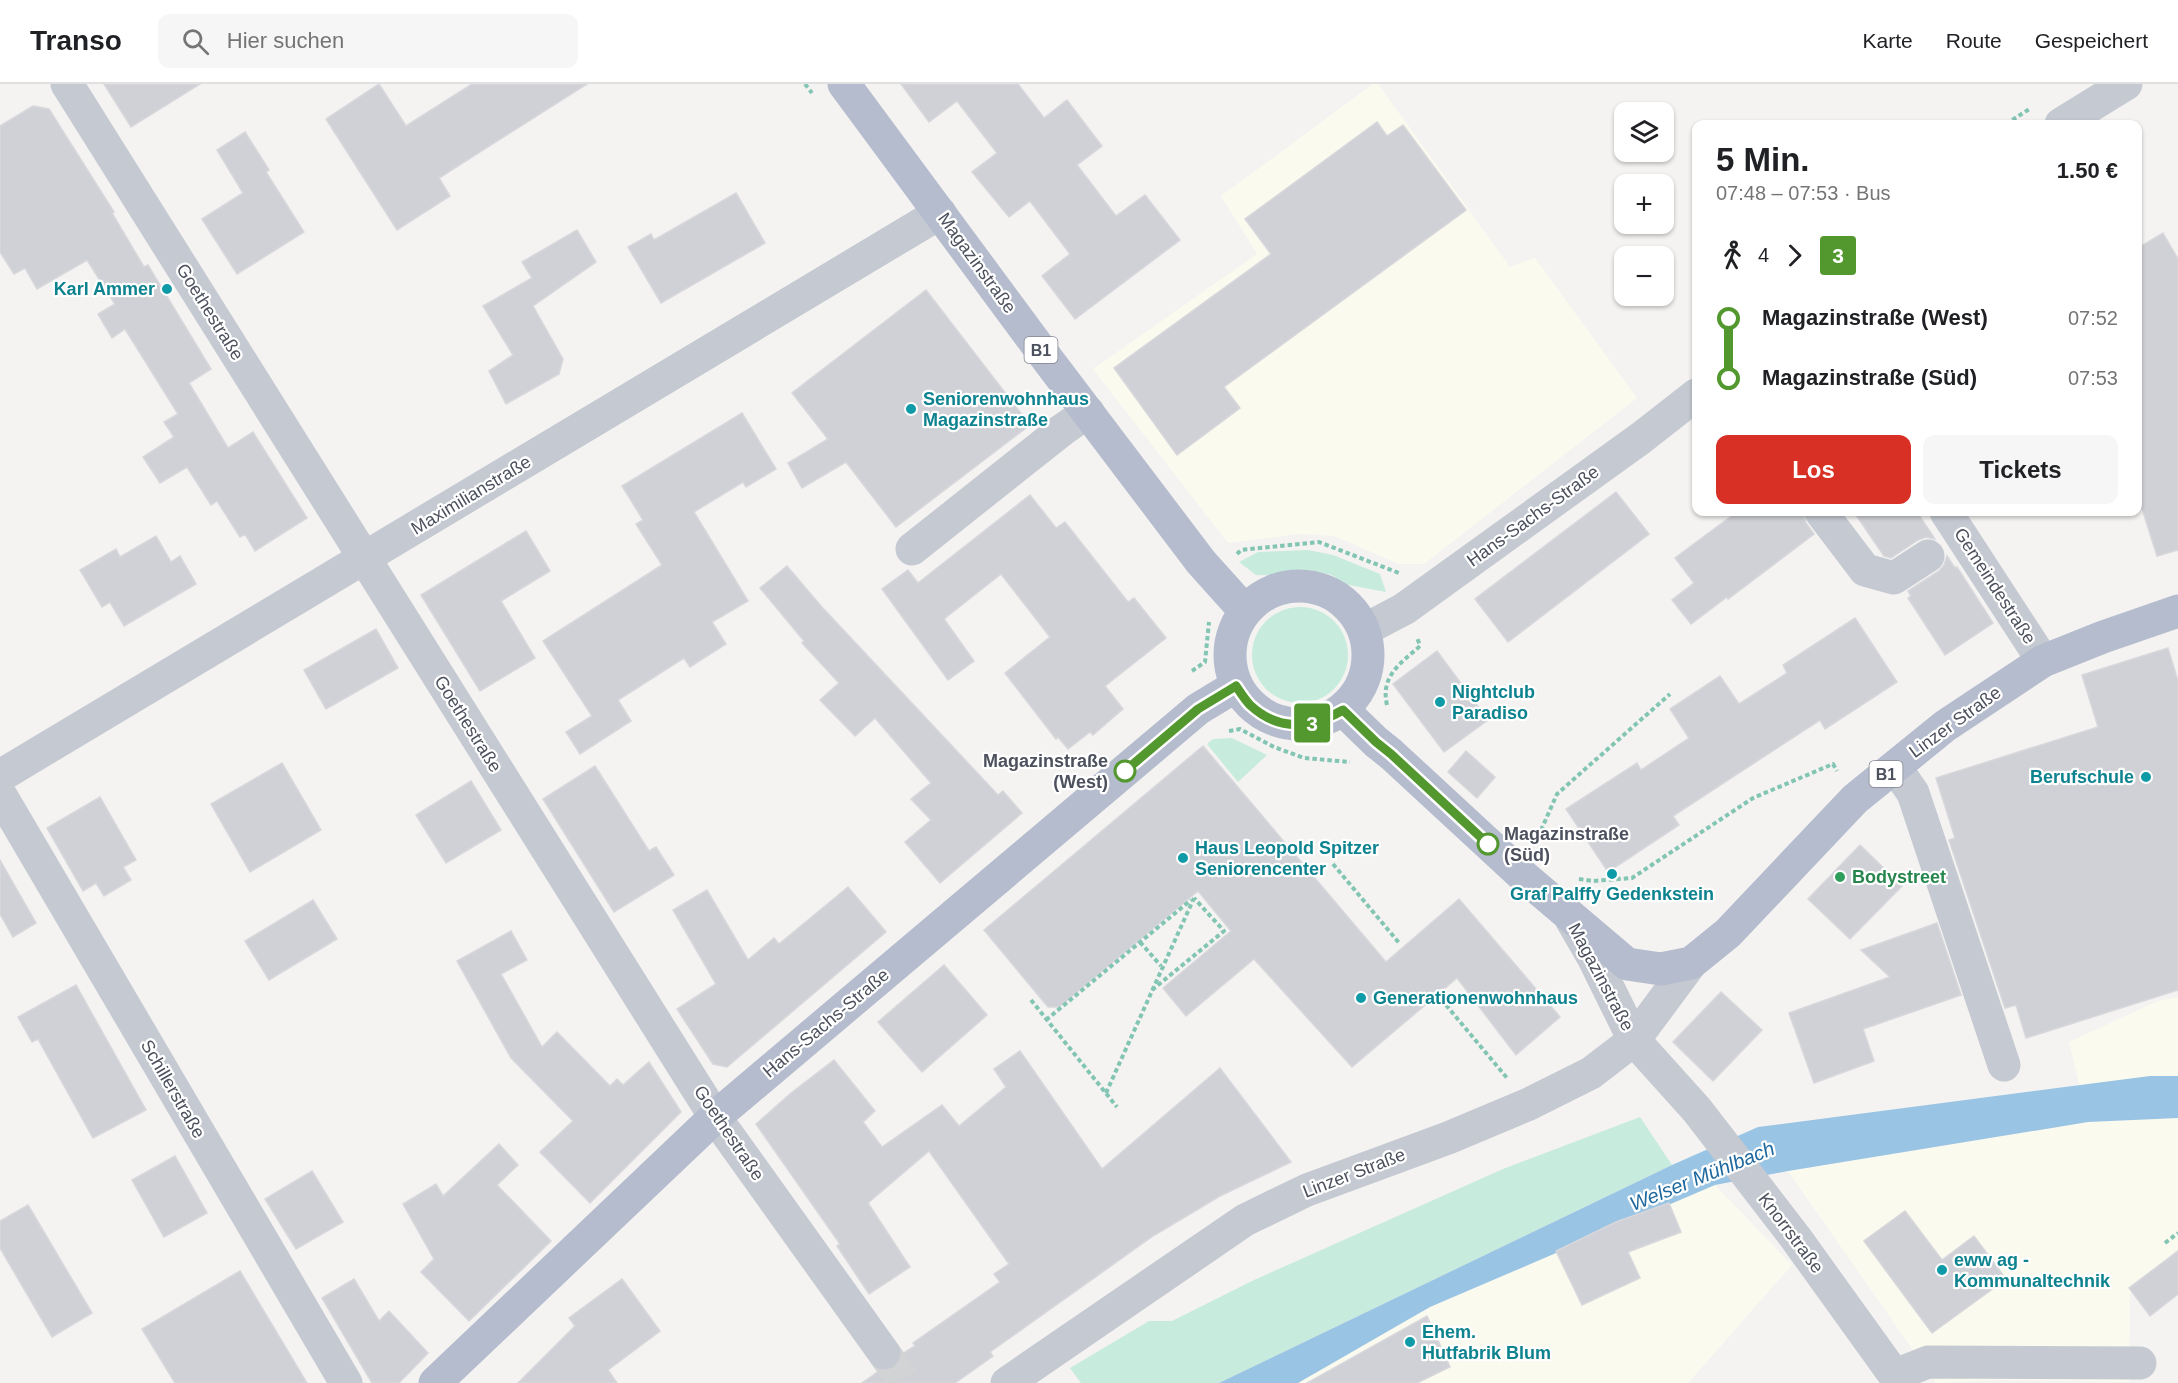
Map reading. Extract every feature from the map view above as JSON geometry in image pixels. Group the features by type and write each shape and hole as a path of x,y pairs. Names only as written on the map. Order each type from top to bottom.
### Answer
{"main road":[{"name":"Magazinstraße","path":"844,84 1212,576 1245,611"},
{"path":"1297,586 1317,588 1337,596 1353,611 1364,630 1369,651 1366,673 1358,693 1343,710 1327,719 1309,724 1290,725 1268,718 1249,705 1236,686 1230,667 1229,647 1234,627 1245,611 1260,598 1277,589 1297,586"},
{"name":"Linzer Straße","path":"1627,964 1661,969 1691,963 1728,933 1855,799 1945,726 2043,661 2178,611"},
{"name":"Hans-Sachs-Straße","path":"435,1383 715,1117 1198,709 1236,686"},
{"name":"Magazinstraße","path":"1343,710 1522,875 1627,964"}],"street":[{"name":"Goethestraße","path":"67,84 715,1117 884,1353"},
{"path":"2068,120 2126,84"},
{"name":"Maximilianstraße","path":"0,776 940,213"},
{"name":"Hans-Sachs-Straße","path":"1364,630 1404,609 1641,438 1692,398"},
{"path":"912,549 1088,412"},
{"path":"1824,516 1865,570 1894,578 1928,556"},
{"name":"Gemeindestraße","path":"1949,516 2043,661"},
{"path":"1895,767 1913,793 2004,1065"},
{"name":"Schillerstraße","path":"0,794 346,1383"},
{"name":"Magazinstraße","path":"1568,913 1593,957 1634,1040"},
{"name":"Linzer Straße","path":"1007,1383 1245,1220 1307,1190 1448,1138 1529,1104 1591,1073 1634,1040 1691,963"},
{"name":"Knorrstraße","path":"1634,1040 1717,1135 1897,1379 1928,1362 2140,1364"}],"path":[{"path":"1231,559 1241,550 1319,542 1405,575"},
{"path":"1185,676 1205,662 1209,620 1204,612"},
{"path":"1389,713 1384,694 1391,672 1420,646 1416,637"},
{"path":"1522,875 1557,794 1670,694"},
{"path":"1222,732 1240,729 1274,747 1304,758 1349,762 1357,768"},
{"path":"1576,878 1593,881 1632,878 1753,798 1833,764 1855,799"},
{"path":"1333,864 1400,944"},
{"path":"1046,1020 1194,898"},
{"path":"1106,1093 1161,966 1194,898"},
{"path":"1150,992 1224,931 1194,898"},
{"path":"1140,942 1161,966"},
{"path":"1031,1000 1117,1107"},
{"path":"1446,1005 1529,1104"},
{"path":"2166,1243 2178,1233"}],"shaded area":[{"path":"1373,84 1378,84 1510,267 1535,258 1637,398 1424,564 1399,564 1334,536 1299,534 1228,543 1093,369 1257,254 1221,196"},
{"path":"2178,997 2178,1253 2130,1294 2129,1382 2003,1380 1936,1383 1788,1171 2088,1122 2069,1042 2158,1001"},
{"path":"1715,1185 1792,1265 1688,1383 1298,1383 1430,1307 1614,1223"}],"green space":[{"path":"1308,550 1333,555 1380,574 1386,592 1344,584 1332,575 1307,570 1283,576 1256,575 1239,562 1258,552"},
{"path":"1300,607 1318,611 1334,621 1344,637 1348,655 1344,673 1334,689 1318,699 1300,703 1282,699 1266,689 1256,673 1252,655 1256,637 1266,621 1282,611"},
{"path":"1232,738 1267,755 1238,782 1207,744 1213,739"},
{"path":"1640,1117 1672,1165 1219,1383 1081,1383 1070,1368 1149,1321 1172,1321 1254,1280 1503,1169"}],"water":[{"name":"Welser Mühlbach","path":"2150,1076 2178,1076 2178,1118 2088,1122 1715,1185 1430,1307 1298,1383 1219,1383 1672,1165 1758,1127"}],"building":[{"path":"104,84 200,84 131,127"},
{"path":"379,84 406,126 472,84 587,84 439,178 450,196 397,230 326,119"},
{"path":"901,84 1018,84 1044,118 1067,100 1102,146 1077,165 1116,216 1145,195 1180,240 1075,319 1042,276 1070,254 1030,201 1009,217 972,172 997,153 957,101 929,122"},
{"path":"33,106 49,109 114,212 112,213 144,267 148,265 211,369 189,383 228,448 253,432 307,518 255,551 245,534 240,537 217,501 211,505 187,467 160,483 143,457 174,437 164,422 178,414 125,329 112,338 98,314 115,304 87,260 37,289 25,268 14,274 0,252 0,126"},
{"path":"1377,122 1387,136 1403,125 1466,210 1224,387 1240,408 1177,455 1114,368 1271,254 1245,219"},
{"path":"245,132 269,170 266,172 304,232 237,274 202,219 243,193 217,150"},
{"path":"736,193 765,243 661,303 628,247 651,234 654,240"},
{"path":"577,230 596,262 533,306 563,359 559,374 506,404 489,371 513,355 483,306 532,278 522,262"},
{"path":"2163,233 2178,259 2178,550 2157,556 2142,509 2142,246"},
{"name":"Seniorenwohnhaus Magazinstraße","path":"926,290 1030,425 896,527 846,462 802,488 788,463 828,439 792,393"},
{"path":"742,413 776,469 746,487 743,482 694,512 748,601 712,622 726,644 690,667 684,658 618,700 631,721 580,754 566,732 592,716 543,641 662,565 636,524 643,520 622,486"},
{"path":"1616,492 1649,534 1508,642 1475,599"},
{"path":"1030,495 1056,528 1065,522 1128,602 1134,598 1166,638 1105,686 1123,709 1093,735 1090,732 1068,749 1058,737 1056,739 1005,673 1050,637 1001,574 944,619 974,661 948,680 882,589 908,570 918,583"},
{"path":"1732,516 1804,516 1814,534 1691,624 1672,600 1694,583 1675,558"},
{"path":"1857,516 1920,516 1935,539 1926,537 1891,558 1884,556"},
{"path":"526,531 550,571 501,601 535,658 480,691 421,595"},
{"path":"156,536 171,562 180,556 196,584 124,626 110,602 102,607 80,570 116,549 120,557"},
{"path":"1947,556 1955,568 1957,567 1993,623 1945,655 1908,598 1911,596 1908,591 1939,571"},
{"path":"787,566 821,606 998,795 1003,791 1022,813 940,883 905,842 931,820 911,799 931,783 875,718 855,736 820,700 839,683 802,643 804,641 760,588"},
{"path":"1855,618 1897,682 1825,729 1820,720 1673,816 1679,825 1608,872 1566,809 1637,763 1641,770 1689,738 1670,709 1720,676 1739,704 1787,673 1783,665"},
{"path":"376,629 398,668 326,709 304,670"},
{"path":"2168,648 2178,681 2178,990 2026,1038 2016,1005 2005,1008 1949,840 1955,838 1936,778 2098,727 2082,675"},
{"name":"Nightclub Paradiso","path":"1437,651 1488,720 1444,752 1393,684"},
{"name":"Haus Leopold Spitzer Seniorencenter","path":"1203,746 1386,962 1459,899 1560,1017 1516,1055 1457,978 1352,1067 1254,959 1186,1016 1163,988 1231,931 1198,891 1059,1007 1048,1007 984,930"},
{"path":"1466,751 1495,777 1477,798 1448,772"},
{"path":"282,763 321,830 250,872 211,804"},
{"path":"595,766 649,851 656,847 674,875 614,912 543,799"},
{"path":"471,781 501,830 446,863 416,815"},
{"path":"100,797 136,860 123,867 131,880 104,896 96,883 83,891 47,828"},
{"path":"1860,845 1902,886 1850,939 1808,899"},
{"path":"0,860 36,923 13,937 0,914"},
{"path":"848,887 886,932 727,1067 713,1064 677,1009 716,984 673,910 707,890 748,960 774,938 779,944"},
{"path":"313,900 337,939 269,980 245,941"},
{"path":"1937,923 1961,995 1863,1029 1874,1061 1814,1083 1789,1013 1890,977 1861,950"},
{"path":"511,931 527,960 501,974 542,1047 557,1032 610,1086 617,1079 623,1085 649,1062 681,1112 590,1203 540,1152 573,1121 511,1058 457,961"},
{"path":"944,965 987,1015 922,1072 878,1022"},
{"path":"76,985 146,1110 93,1138 38,1039 32,1042 18,1017"},
{"path":"1721,992 1762,1030 1713,1081 1673,1042"},
{"path":"1020,1051 1102,1169 1220,1068 1291,1162 1220,1196 1153,1236 990,1352 993,1356 955,1383 862,1383 879,1371 886,1372 895,1368 901,1361 902,1354 915,1346 913,1343 1000,1282 994,1274 1009,1264 929,1151 868,1203 910,1267 869,1294 837,1246 840,1244 756,1124 834,1060 875,1111 863,1122 882,1147 942,1105 959,1126 1006,1087 994,1069"},
{"path":"499,1144 518,1165 497,1185 551,1241 469,1321 421,1272 434,1259 403,1204 436,1184 443,1196"},
{"path":"175,1156 207,1213 164,1237 132,1180"},
{"path":"312,1171 343,1222 296,1249 265,1199"},
{"path":"1669,1203 1681,1232 1628,1252 1640,1278 1582,1305 1556,1251 1616,1222"},
{"path":"28,1205 92,1313 52,1337 0,1248 0,1221"},
{"name":"eww ag - Kommunaltechnik","path":"1905,1211 1942,1260 1974,1236 2006,1279 1932,1333 1864,1241"},
{"path":"2178,1251 2178,1294 2150,1316 2129,1288"},
{"path":"240,1271 307,1383 175,1383 142,1329"},
{"path":"354,1279 379,1321 389,1311 428,1353 399,1383 372,1383 322,1298"},
{"path":"622,1279 660,1331 608,1370 617,1383 518,1383 575,1326 569,1318"},
{"name":"Ehem. Hutfabrik Blum","path":"1427,1316 1450,1367 1417,1383 1307,1383"}],"tunnel":[{"path":"884,1353 905,1383"}],"bus line":[{"name":"3","path":"1125,771 1198,709 1236,686 1249,705 1268,718 1290,725 1309,724 1327,719 1343,710 1488,844"}],"place":[{"name":"Karl Ammer","path":"167,289"},
{"name":"Seniorenwohnhaus Magazinstraße","path":"911,409"},
{"name":"Nightclub Paradiso","path":"1440,702"},
{"name":"Magazinstraße (West)","path":"1125,771"},
{"name":"Berufschule","path":"2146,777"},
{"name":"Magazinstraße (Süd)","path":"1488,844"},
{"name":"Haus Leopold Spitzer Seniorencenter","path":"1183,858"},
{"name":"Graf Palffy Gedenkstein","path":"1612,874"},
{"name":"Bodystreet","path":"1840,877"},
{"name":"Generationenwohnhaus","path":"1361,998"},
{"name":"eww ag - Kommunaltechnik","path":"1942,1270"},
{"name":"Ehem. Hutfabrik Blum","path":"1410,1342"}]}
